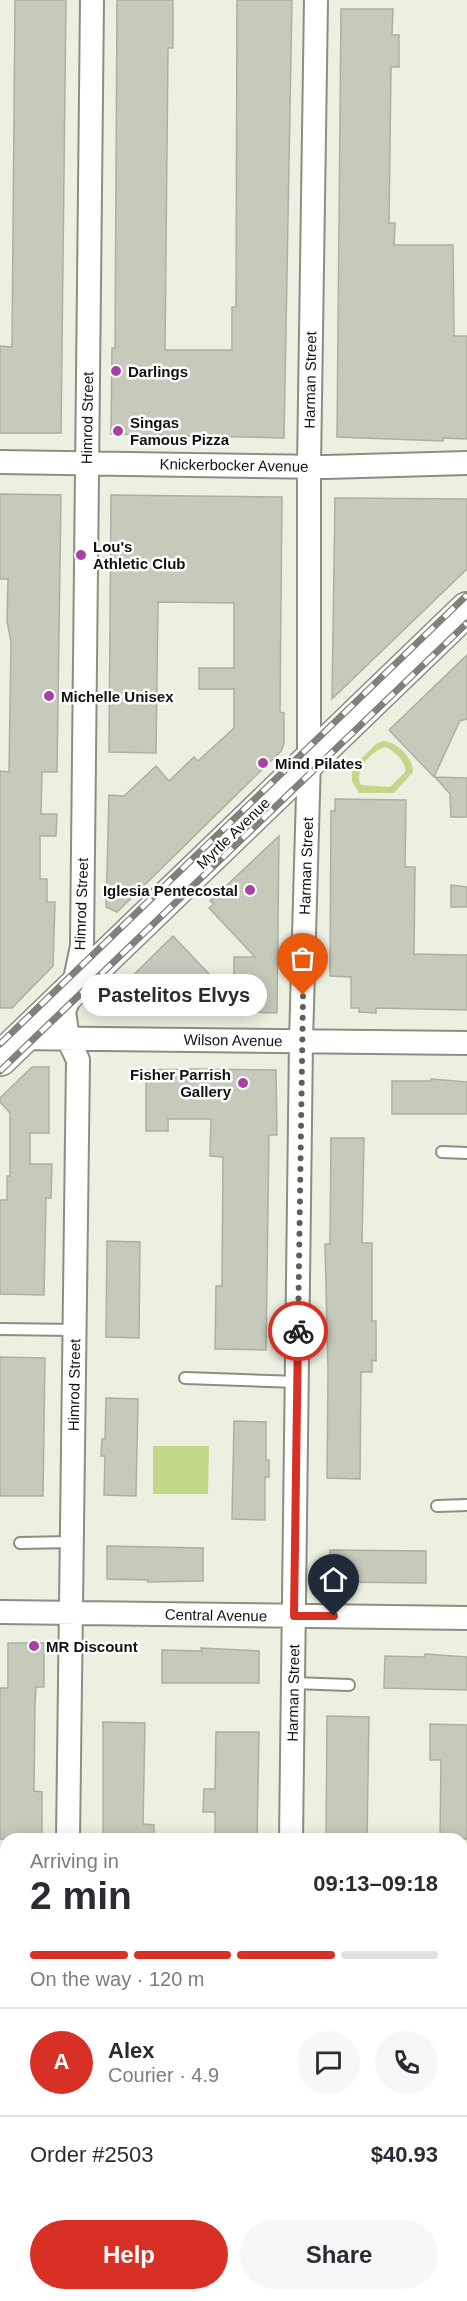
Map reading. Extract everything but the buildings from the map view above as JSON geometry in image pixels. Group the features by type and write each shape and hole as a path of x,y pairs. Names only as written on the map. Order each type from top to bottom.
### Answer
{"main road":[{"name":"Myrtle Avenue","path":"7,1045 73,989 467,609"}],"street":[{"name":"Himrod Street","path":"68,1833 78,1060 68,1039 64,1011 73,989 82,946 93,0"},
{"name":"Harman Street","path":"291,1833 301,1041 309,759 309,466 316,0"},
{"name":"Knickerbocker Avenue","path":"0,462 309,466 467,464"},
{"name":"Wilson Avenue","path":"7,1045 68,1039 467,1043"},
{"name":"Central Avenue","path":"0,1612 467,1618"}],"lane":[{"path":"442,1152 467,1153"},
{"path":"0,1329 75,1330"},
{"path":"185,1378 297,1382"},
{"path":"436,1506 467,1505"},
{"path":"20,1543 71,1542"},
{"path":"293,1683 349,1685"}],"green space":[{"path":"383,741 399,747 412,766 413,772 394,793 359,793 352,781 352,768 376,744","holes":["385,747 402,761 405,772 390,787 361,785 359,774 364,763 379,749"]},
{"path":"153,1446 209,1446 208,1494 153,1494"}],"railway":[{"path":"0,1044 467,595"},
{"path":"0,1071 467,623"}],"way so far":[{"path":"298,1331 303,995"}],"place":[{"name":"Darlings","path":"116,371"},
{"name":"Singas Famous Pizza","path":"118,431"},
{"name":"Lou's Athletic Club","path":"81,555"},
{"name":"Michelle Unisex","path":"49,696"},
{"name":"Mind Pilates","path":"263,763"},
{"name":"Iglesia Pentecostal","path":"250,890"},
{"name":"Pastelitos Elvys","path":"303,995"},
{"name":"Fisher Parrish Gallery","path":"243,1083"},
{"name":"MR Discount","path":"34,1646"}],"route":[{"path":"298,1331 294,1616 334,1616"}]}
